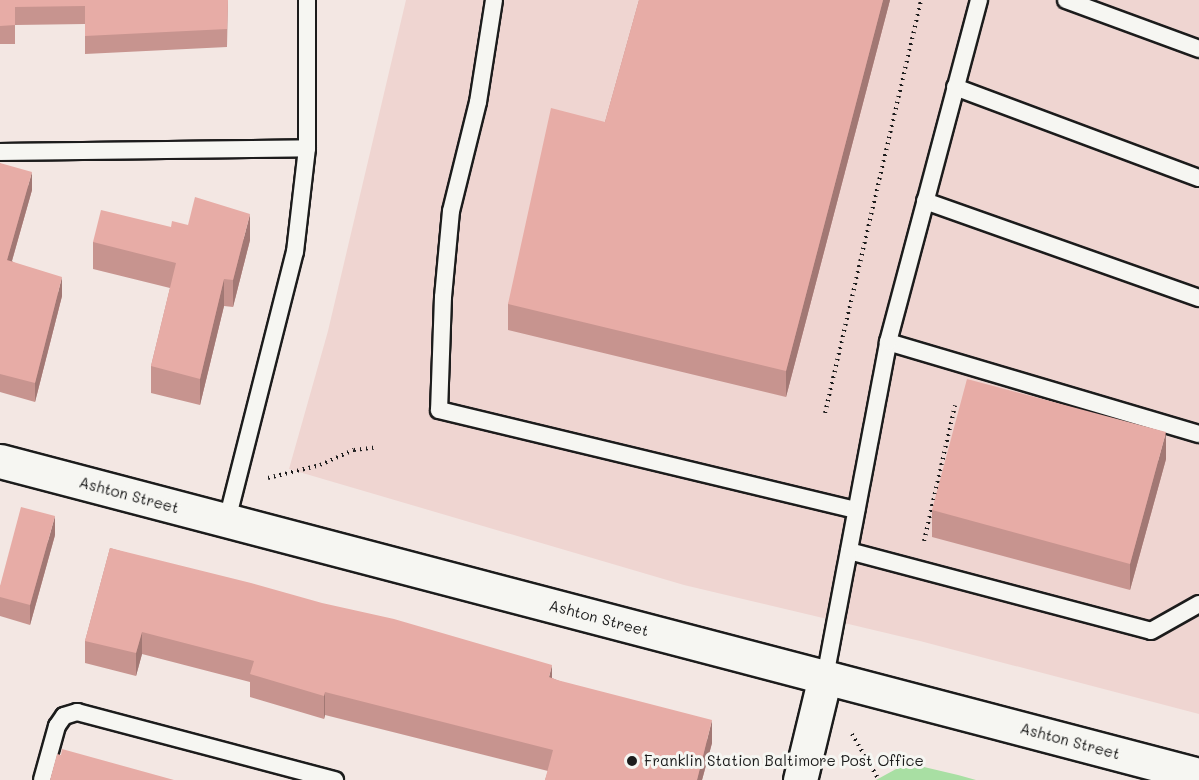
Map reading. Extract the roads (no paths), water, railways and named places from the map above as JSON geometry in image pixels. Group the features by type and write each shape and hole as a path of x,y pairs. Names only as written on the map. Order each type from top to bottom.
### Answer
{"street":[{"name":"Ashton Street","path":"0,461 1199,775"},
{"path":"800,780 825,677"}],"lane":[{"path":"227,520 295,252 307,148 307,0"},
{"path":"494,0 478,102 451,211 443,297 439,410 856,510"},
{"path":"825,677 888,342 979,0"},
{"path":"1066,0 1199,50"},
{"path":"955,87 1199,178"},
{"path":"0,152 307,148"},
{"path":"925,201 1199,297"},
{"path":"888,342 1199,434"},
{"path":"849,551 1151,631 1199,604"},
{"path":"42,780 57,726 63,716 77,712 334,780"}],"place":[{"name":"Franklin Station Baltimore Post Office","path":"632,761"}]}
